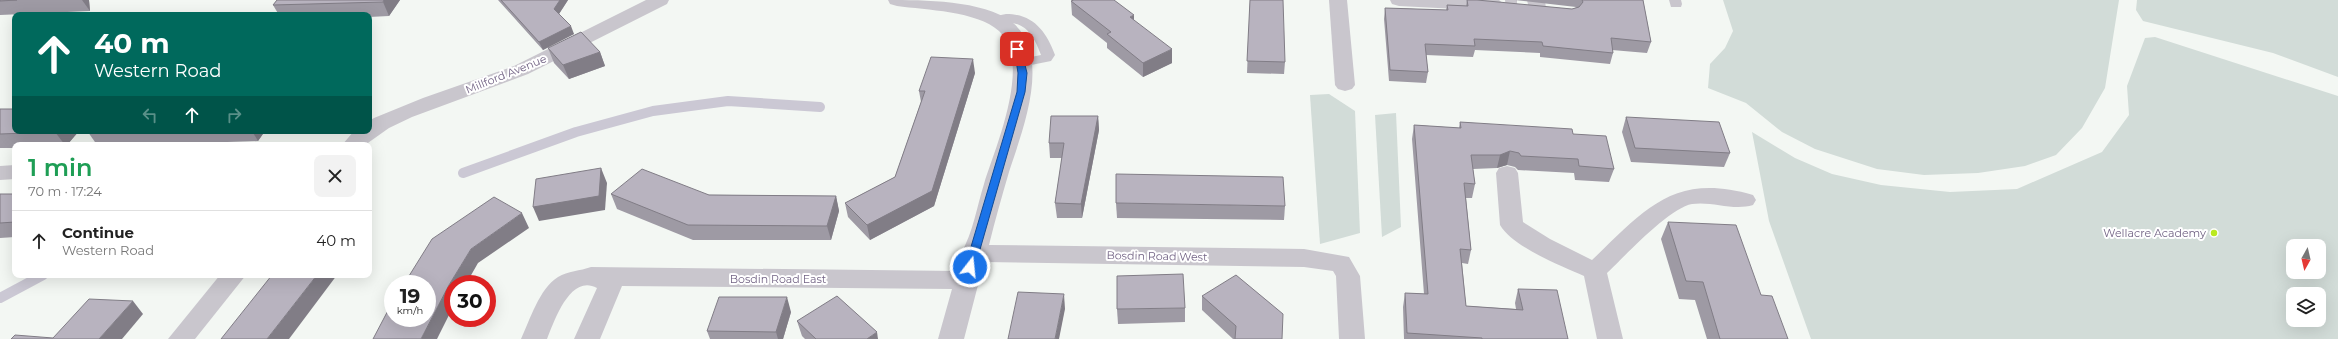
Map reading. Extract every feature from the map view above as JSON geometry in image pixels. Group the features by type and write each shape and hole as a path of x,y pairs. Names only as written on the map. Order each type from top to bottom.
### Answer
{"street":[{"name":"Millford Avenue","path":"372,130 417,108 519,70 590,37 660,0"},
{"path":"897,0 973,12 996,20 1013,36 1021,63 1021,92 1014,120 973,253 951,339"},
{"path":"1338,0 1345,85"},
{"path":"1399,0 1537,4 1556,11"},
{"name":"Millford Avenue","path":"355,142 357,138 364,134"},
{"path":"0,173 12,172"},
{"path":"1507,173 1512,226 1527,238 1551,252 1595,271"},
{"path":"1595,271 1660,212 1683,198 1693,196 1745,200"},
{"name":"Bosdin Road West","path":"973,253 1304,258 1341,263 1348,276 1352,339"},
{"path":"1595,271 1610,339"},
{"path":"587,339 607,296 610,286 605,281 591,276"},
{"name":"Bosdin Road East","path":"534,339 553,296 562,286 576,278 591,276 630,278 966,280"},
{"path":"181,339 232,278"}],"lane":[{"path":"996,20 1007,16 1018,18 1033,26 1044,42 1048,55 1046,58 1021,63"}],"shaded area":[{"path":"1723,0 2119,0 2105,88 2082,128 2056,155 2025,166 1978,173 1924,175 1877,169 1815,149 1782,132 1746,103 1708,88 1710,64 1725,48 1733,31"},
{"path":"2137,0 2338,0 2338,77 2273,53 2143,21 2136,10"},
{"name":"Wellacre Academy","path":"2155,37 2338,96 2338,339 1811,339 1769,221 1752,132 1795,158 1832,174 1881,185 1950,192 2017,189 2102,152 2129,115 2127,86 2145,38"},
{"path":"1329,94 1355,111 1360,233 1320,244 1310,95"},
{"path":"1396,113 1401,227 1382,237 1375,115"}],"building":[{"path":"277,0 384,0 383,2 273,5"},
{"path":"501,0 560,0 554,9 571,26 539,42"},
{"path":"1114,0 1134,15 1130,17 1172,49 1143,63 1107,34 1111,32 1071,1"},
{"path":"1250,0 1283,0 1285,62 1247,61"},
{"path":"1467,0 1572,9 1579,7 1583,2 1582,0 1643,0 1651,42 1611,38 1613,53 1543,46 1542,42 1474,39 1475,46 1425,44 1428,72 1390,70 1385,8 1448,10 1447,5 1468,6"},
{"path":"581,32 600,52 563,65 548,48"},
{"path":"931,57 973,59 932,191 867,225 845,203 895,177 925,91 919,91"},
{"path":"0,109 12,109 12,134 0,134"},
{"path":"1051,116 1098,116 1081,204 1055,203 1064,143 1049,143"},
{"path":"1626,117 1719,122 1730,153 1635,148"},
{"path":"1460,122 1572,129 1573,134 1606,136 1614,169 1579,166 1578,159 1521,156 1519,153 1510,151 1500,155 1471,155 1475,184 1464,183 1471,250 1460,249 1466,306 1523,310 1518,289 1557,290 1568,339 1482,339 1407,333 1405,293 1428,294 1414,125 1461,128"},
{"path":"601,168 599,196 533,207 536,179"},
{"path":"642,169 709,195 836,196 827,226 688,225 611,194"},
{"path":"1116,174 1283,177 1285,206 1116,203"},
{"path":"0,194 12,194 12,222 0,223"},
{"path":"494,197 522,213 471,249 455,275 444,275 444,295 436,310 436,275 410,275 432,239"},
{"path":"1668,222 1736,225 1761,295 1772,296 1788,339 1720,339 1703,282 1686,281"},
{"path":"1183,274 1185,308 1117,309 1117,276"},
{"path":"1236,275 1283,314 1282,339 1235,339 1236,326 1202,296"},
{"path":"270,278 315,278 267,339 221,339"},
{"path":"1018,292 1064,294 1055,339 1008,339"},
{"path":"837,296 877,332 867,339 816,339 797,321"},
{"path":"719,297 787,297 776,332 707,331"},
{"path":"89,299 133,301 99,339 11,339 15,335 53,338"},
{"path":"384,318 384,327 427,327 421,339 373,339"}],"waterway":[{"path":"463,173 576,132 653,111 728,101 820,107"},
{"path":"0,298 37,278"}],"place":[{"name":"Wellacre Academy","path":"2214,233"}],"route":[{"path":"970,267 1021,92 1023,73 1017,49"}]}
